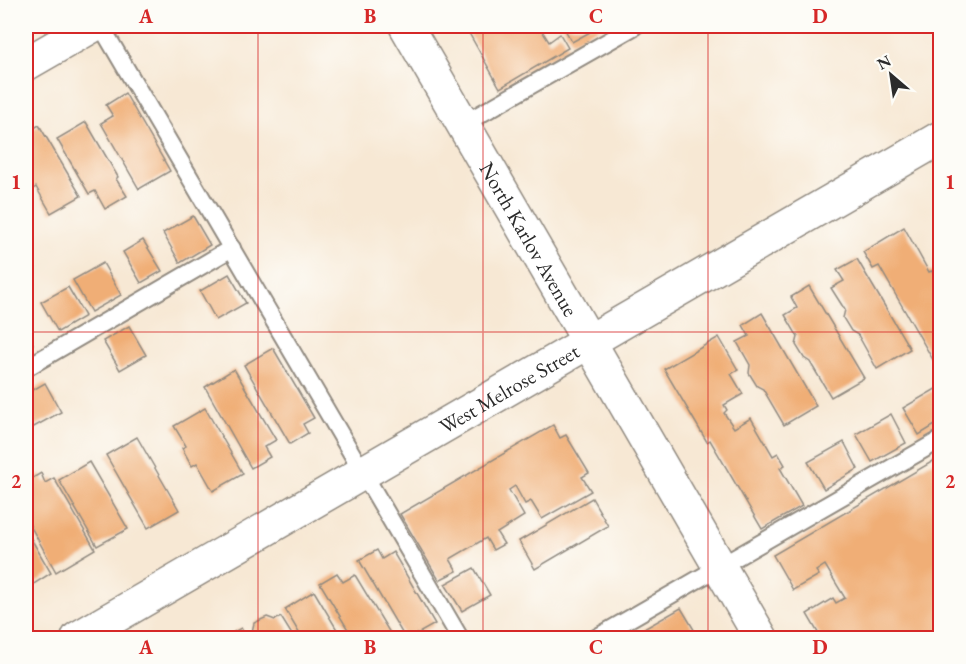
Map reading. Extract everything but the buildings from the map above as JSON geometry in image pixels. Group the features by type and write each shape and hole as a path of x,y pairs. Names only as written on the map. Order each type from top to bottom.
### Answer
{"street":[{"path":"26,64 92,26"},
{"name":"North Karlov Avenue","path":"406,26 761,639"},
{"name":"West Melrose Street","path":"78,639 940,138"}],"lane":[{"path":"101,26 460,639"},
{"path":"463,124 635,26"},
{"path":"26,368 232,248"},
{"path":"596,639 940,440"}]}
